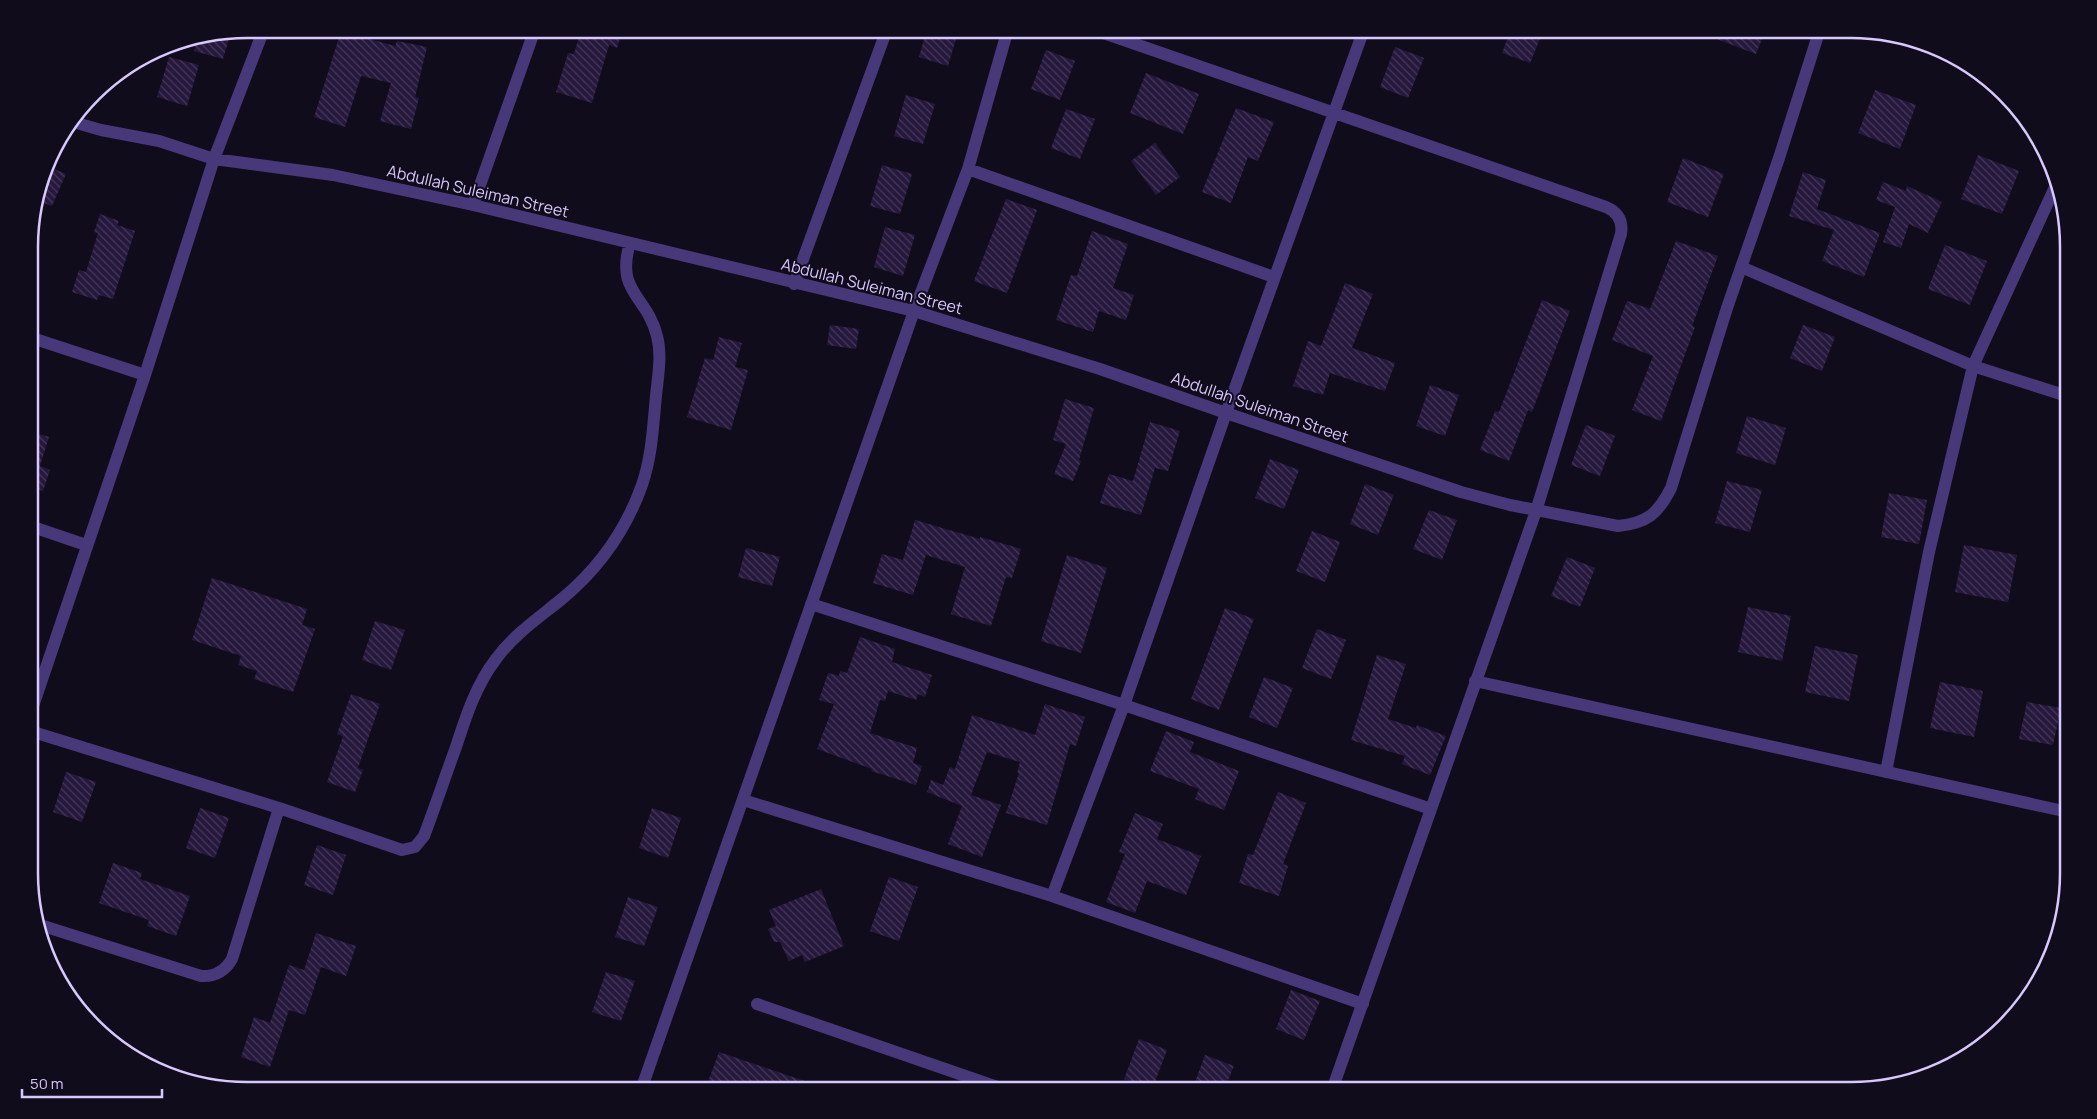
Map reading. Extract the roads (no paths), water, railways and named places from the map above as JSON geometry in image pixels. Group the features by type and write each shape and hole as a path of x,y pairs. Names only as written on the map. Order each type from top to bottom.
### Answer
{"street":[{"path":"38,691 214,159 261,38"},
{"path":"473,205 532,38"},
{"path":"794,284 884,38"},
{"path":"644,1082 914,311 968,169 1004,38"},
{"path":"1118,38 1606,207 1620,218 1621,234 1536,511 1335,1082"},
{"path":"1052,896 1124,705 1274,277 1361,38"},
{"path":"1817,38 1779,158 1741,267 1973,366 2060,394"},
{"name":"Abdullah Suleiman Street","path":"78,123 159,141 214,159 333,175 473,205 794,284 914,311 1065,358 1461,492 1536,511 1618,526 1634,524 1649,518 1663,505 1671,488 1741,267"},
{"path":"968,169 1274,277"},
{"path":"1886,772 1929,552 1973,366 2052,193"},
{"path":"38,734 279,808 402,850 415,847 424,836 473,698 488,669 519,634 582,581 598,564 625,525 640,490 649,462 660,351 654,324 632,292 627,280 625,268 630,243"},
{"path":"38,340 144,375"},
{"path":"38,529 86,545"},
{"path":"811,604 1124,705 1431,809"},
{"path":"1475,681 2060,810"},
{"path":"743,800 1052,896 1363,1004"},
{"path":"45,927 201,976 208,977 220,973 232,959 279,808"},
{"path":"757,1004 981,1082"}]}
